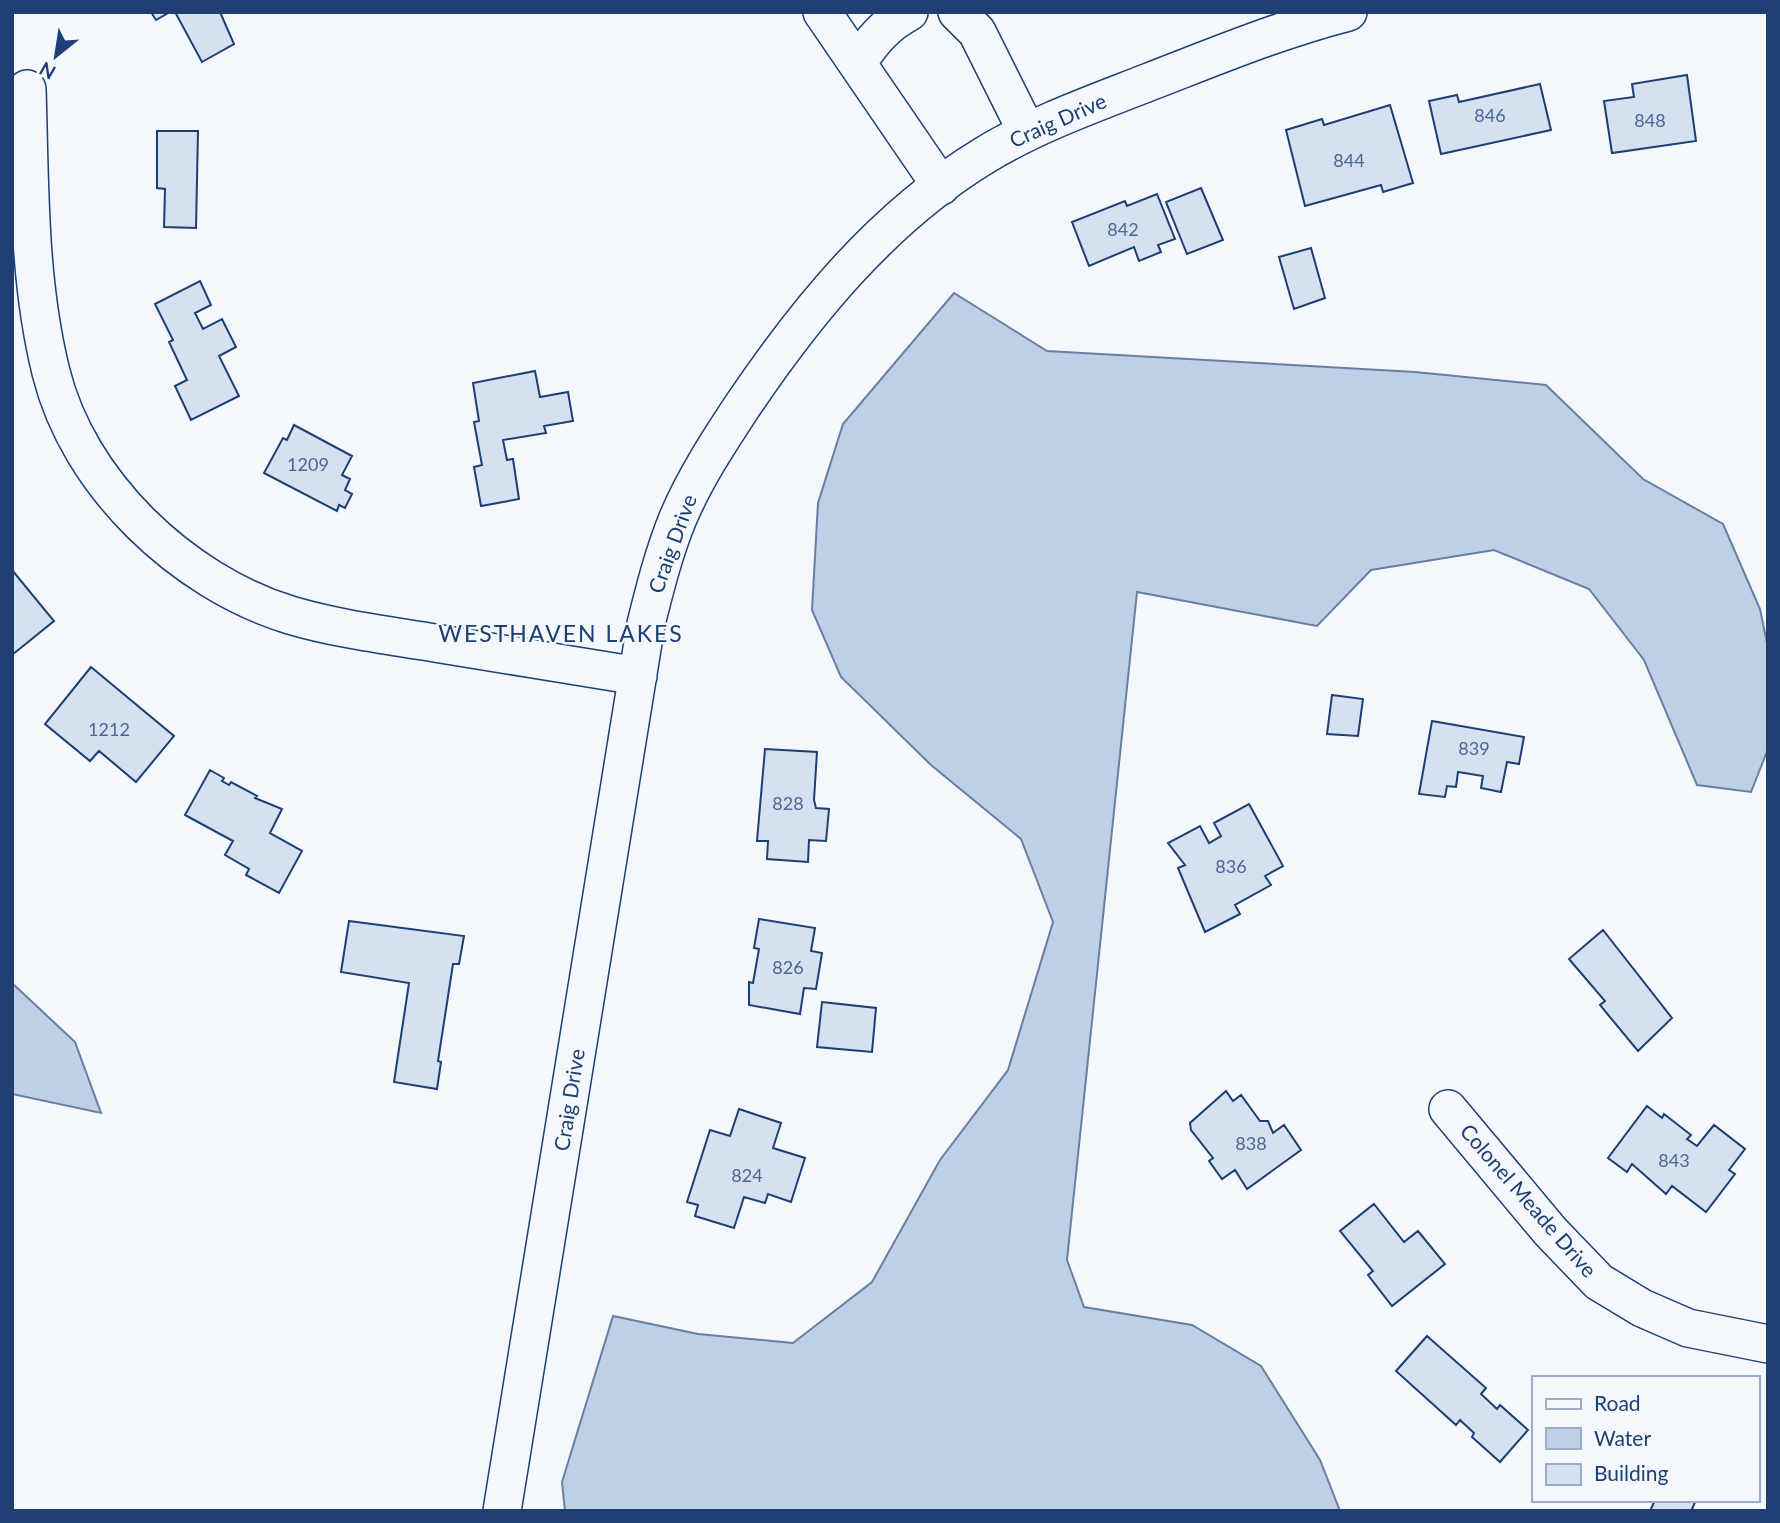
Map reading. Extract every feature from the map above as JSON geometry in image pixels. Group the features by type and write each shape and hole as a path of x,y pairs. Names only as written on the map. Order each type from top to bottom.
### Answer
{"street":[{"path":"822,12 942,186"},
{"path":"858,62 874,37 909,12"},
{"path":"957,12 976,32 1027,132"},
{"name":"Craig Drive","path":"502,1511 646,624 661,564 678,517 706,461 766,370 865,249 916,203 984,155 1027,132 1185,68 1348,12"},
{"path":"27,89 32,256 38,317 52,376 67,418 98,472 153,534 203,573 240,594 288,614 339,628 638,676"},
{"name":"Colonel Meade Drive","path":"1448,1109 1550,1231 1599,1282 1642,1308 1688,1328 1768,1344"}],"water":[{"path":"954,293 1047,351 1415,372 1546,385 1643,479 1723,524 1760,609 1768,648 1768,749 1751,792 1697,785 1644,660 1589,589 1494,550 1371,570 1317,626 1137,592 1067,1260 1084,1307 1192,1325 1261,1366 1320,1460 1340,1511 565,1511 562,1482 613,1316 698,1334 793,1343 872,1282 940,1160 1008,1070 1053,922 1021,839 931,765 841,677 812,610 818,503 843,424"},
{"path":"12,983 75,1042 101,1113 12,1094"}],"building":[{"path":"151,12 170,12 156,20"},
{"path":"175,12 220,12 234,44 202,62"},
{"path":"1687,75 1696,141 1612,153 1604,101 1634,97 1632,84"},
{"path":"1540,84 1551,130 1441,154 1429,101 1457,95 1459,102"},
{"path":"1390,105 1413,183 1383,192 1381,185 1305,206 1286,130 1322,119 1324,125"},
{"path":"157,131 198,131 196,228 164,227 165,189 157,188"},
{"path":"1201,188 1223,240 1187,254 1166,202"},
{"path":"1157,194 1175,239 1158,245 1161,252 1139,261 1134,247 1089,266 1072,222 1125,201 1127,206"},
{"path":"1311,248 1325,298 1294,309 1279,257"},
{"path":"200,281 211,305 195,313 203,329 222,319 236,347 219,356 239,396 191,420 175,386 187,380 169,342 173,340 155,304"},
{"path":"535,371 540,397 568,392 573,421 544,426 546,433 503,440 507,460 513,459 519,499 481,506 474,467 482,465 474,422 479,421 473,383"},
{"path":"294,425 352,456 342,475 350,479 345,490 352,494 345,508 339,505 337,511 264,473 283,438 287,440"},
{"path":"12,570 54,621 12,655"},
{"path":"91,667 174,736 136,782 99,751 90,761 45,724"},
{"path":"1332,695 1363,699 1358,736 1327,734"},
{"path":"1432,721 1524,737 1519,764 1507,762 1501,792 1481,788 1483,776 1458,772 1456,787 1447,786 1445,797 1419,794"},
{"path":"765,749 817,752 814,800 816,808 829,809 826,841 809,840 808,862 767,859 768,841 757,841"},
{"path":"210,770 224,778 222,781 229,785 231,782 257,796 255,798 282,809 270,833 302,851 279,893 246,875 249,869 225,855 233,841 185,815"},
{"path":"1249,804 1283,866 1265,876 1271,885 1235,905 1240,914 1205,932 1178,868 1185,865 1168,843 1200,826 1209,843 1221,836 1214,823"},
{"path":"759,919 815,928 811,951 822,953 816,989 804,988 800,1014 749,1005 749,982 753,983 759,949 754,948"},
{"path":"349,921 464,936 459,964 453,964 438,1061 441,1062 437,1089 394,1082 409,983 341,972"},
{"path":"1603,930 1672,1018 1638,1051 1600,1005 1605,1001 1569,959"},
{"path":"822,1002 876,1008 872,1052 817,1047"},
{"path":"1226,1091 1233,1101 1241,1095 1260,1121 1268,1121 1273,1133 1284,1125 1301,1150 1247,1189 1235,1170 1222,1179 1209,1161 1213,1158 1191,1130 1190,1123"},
{"path":"1647,1106 1662,1118 1664,1114 1691,1135 1687,1139 1697,1146 1714,1125 1745,1149 1729,1170 1735,1174 1706,1212 1672,1186 1666,1194 1632,1164 1627,1172 1608,1158"},
{"path":"739,1109 781,1123 773,1148 805,1158 791,1202 768,1194 765,1203 744,1197 734,1228 695,1216 698,1205 687,1202 710,1130 730,1136"},
{"path":"1374,1204 1404,1242 1418,1231 1445,1264 1392,1306 1368,1275 1373,1271 1340,1231"},
{"path":"1427,1336 1486,1388 1481,1394 1497,1409 1500,1405 1528,1430 1500,1462 1472,1437 1474,1433 1460,1420 1456,1425 1396,1371"},
{"path":"1654,1502 1695,1502 1692,1509 1696,1511 1650,1511"}],"district":[{"name":"WESTHAVEN LAKES","path":"561,634"}]}
